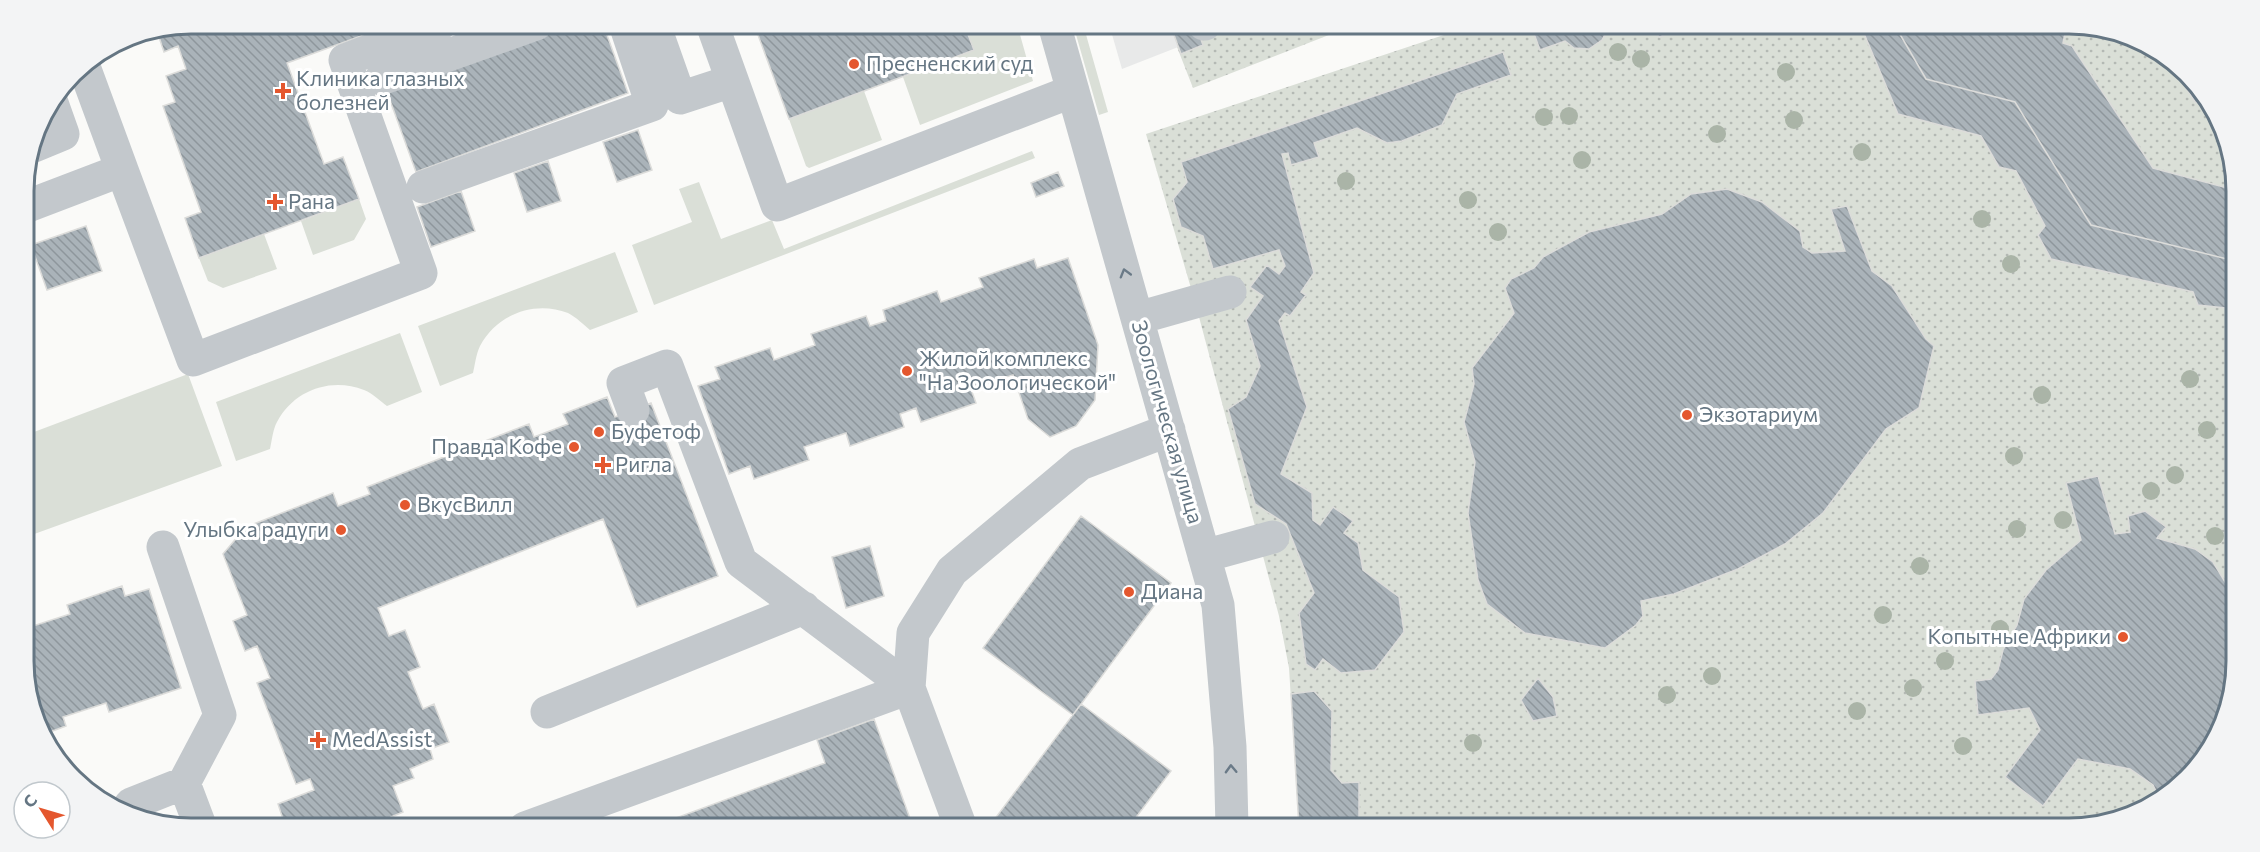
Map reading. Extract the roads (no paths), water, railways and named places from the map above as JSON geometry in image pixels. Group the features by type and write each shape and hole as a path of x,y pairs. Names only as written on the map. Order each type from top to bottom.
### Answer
{"street":[{"path":"87,74 193,360 421,273 345,60 405,34"},
{"path":"381,79 508,34"},
{"path":"423,187 652,105 628,34"},
{"path":"657,34 680,98 732,81"},
{"path":"716,34 777,205 1073,91"},
{"name":"Зоологическая улица","path":"1057,34 1218,605 1230,747 1232,817"},
{"path":"43,142 63,134 55,112"},
{"path":"35,203 122,170"},
{"path":"1138,318 1230,292"},
{"path":"633,410 623,382 667,366 741,562 909,688"},
{"path":"958,818 909,688 913,633 952,571 1080,464 1169,430"},
{"path":"1204,556 1273,537"},
{"path":"131,805 184,783 220,715 163,547"},
{"path":"547,712 804,608"},
{"path":"553,818 909,688"},
{"path":"184,783 197,818"}],"place":[{"name":"Пресненский суд","path":"854,64"},
{"name":"Клиника глазных болезней","path":"283,91"},
{"name":"Рана","path":"275,202"},
{"name":"Жилой комплекс \"На Зоологической\"","path":"907,371"},
{"name":"Экзотариум","path":"1687,415"},
{"name":"Буфетоф","path":"599,432"},
{"name":"Правда Кофе","path":"574,447"},
{"name":"Ригла","path":"603,465"},
{"name":"ВкусВилл","path":"405,505"},
{"name":"Улыбка радуги","path":"341,530"},
{"name":"Диана","path":"1129,592"},
{"name":"Копытные Африки","path":"2123,637"},
{"name":"MedAssist","path":"318,740"}]}
